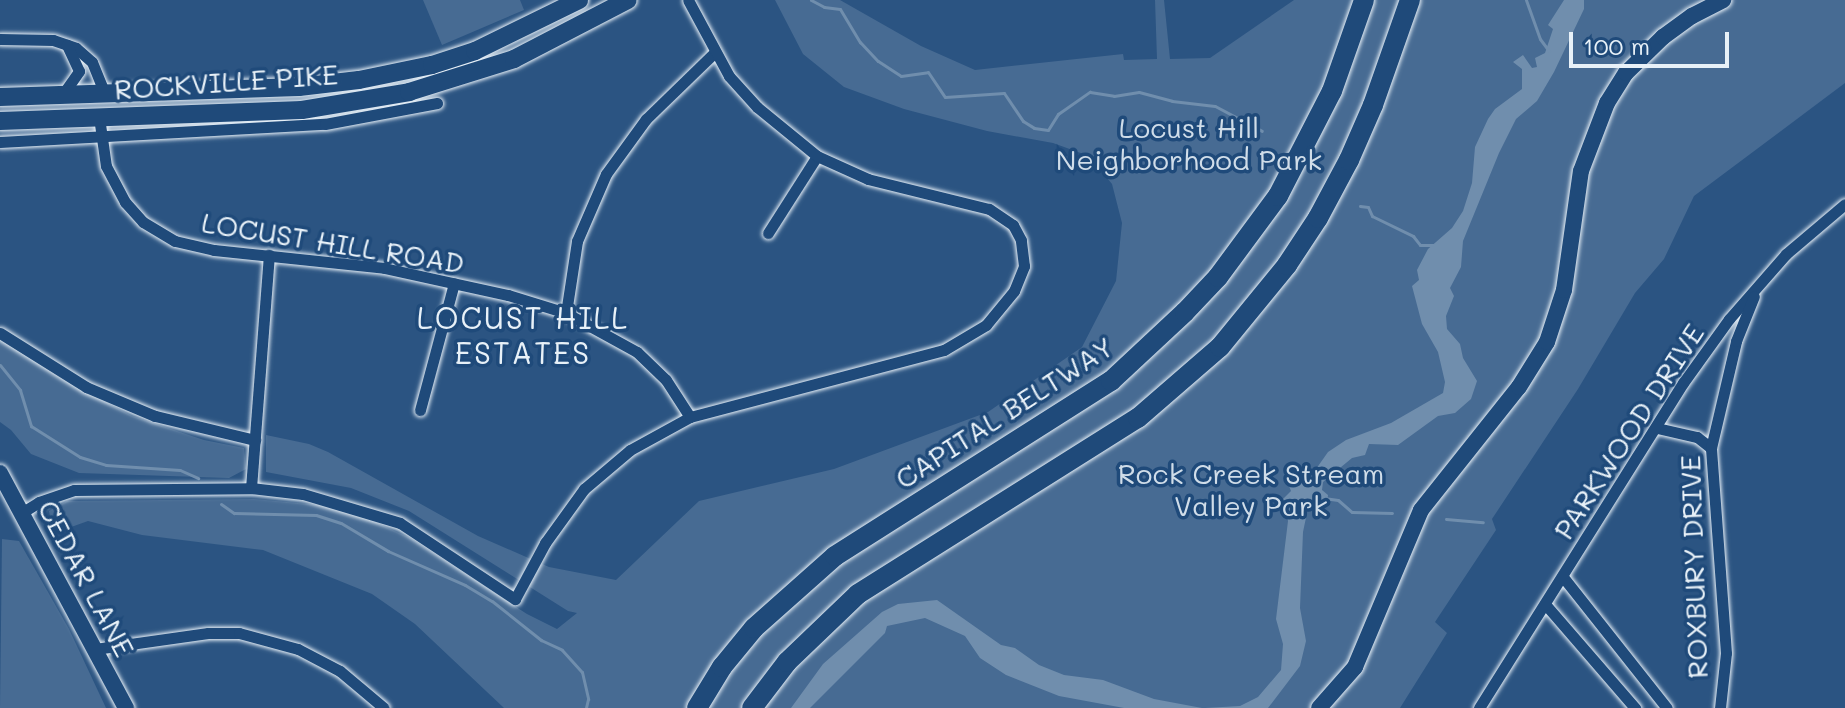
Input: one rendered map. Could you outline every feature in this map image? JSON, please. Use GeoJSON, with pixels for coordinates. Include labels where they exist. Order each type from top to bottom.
{"type":"FeatureCollection","features":[{"type":"Feature","properties":{"kind":"highway"},"geometry":{"type":"LineString","coordinates":[[1308,143],[1352,0]]}},
{"type":"Feature","properties":{"kind":"highway","name":"CAPITAL BELTWAY"},"geometry":{"type":"LineString","coordinates":[[697,708],[722,667],[754,628],[835,556],[1111,381],[1152,345],[1218,277],[1251,235],[1308,143],[1332,91],[1364,0]]}},
{"type":"Feature","properties":{"kind":"highway"},"geometry":{"type":"LineString","coordinates":[[752,708],[787,662],[858,594],[1138,418],[1220,347],[1287,265],[1324,206],[1373,105],[1410,1]]}},
{"type":"Feature","properties":{"kind":"main road","name":"ROCKVILLE PIKE"},"geometry":{"type":"LineString","coordinates":[[0,97],[299,87],[359,80],[432,65],[475,51],[579,0]]}},
{"type":"Feature","properties":{"kind":"main road","name":"ROCKVILLE PIKE"},"geometry":{"type":"LineString","coordinates":[[0,121],[302,110],[409,92],[514,59],[628,0]]}},
{"type":"Feature","properties":{"kind":"main road"},"geometry":{"type":"LineString","coordinates":[[63,94],[75,106],[99,117],[113,102],[155,99],[171,91]]}},
{"type":"Feature","properties":{"kind":"street"},"geometry":{"type":"LineString","coordinates":[[23,512],[39,502],[74,490],[251,488],[303,494],[400,523],[515,599],[545,543],[584,489],[630,450],[690,417],[944,350],[986,325],[1014,291],[1024,266],[1021,240],[1013,225],[989,209],[868,179],[817,156],[757,107],[714,53],[688,0]]}},
{"type":"Feature","properties":{"kind":"street"},"geometry":{"type":"LineString","coordinates":[[1319,708],[1355,667],[1421,510],[1519,387],[1547,342],[1564,290],[1581,171],[1607,103],[1626,73],[1663,37],[1692,16],[1723,0]]}},
{"type":"Feature","properties":{"kind":"street"},"geometry":{"type":"LineString","coordinates":[[0,39],[53,40],[67,44],[92,62],[104,92]]}},
{"type":"Feature","properties":{"kind":"street"},"geometry":{"type":"LineString","coordinates":[[63,94],[79,71],[67,44]]}},
{"type":"Feature","properties":{"kind":"street"},"geometry":{"type":"LineString","coordinates":[[566,313],[577,241],[606,174],[646,119],[714,53]]}},
{"type":"Feature","properties":{"kind":"street","name":"ROCKVILLE PIKE"},"geometry":{"type":"LineString","coordinates":[[0,142],[325,124],[437,103]]}},
{"type":"Feature","properties":{"kind":"street","name":"LOCUST HILL ROAD"},"geometry":{"type":"LineString","coordinates":[[99,117],[106,166],[125,202],[143,222],[175,241],[214,250],[384,268],[566,313],[637,352],[666,380],[690,417]]}},
{"type":"Feature","properties":{"kind":"street"},"geometry":{"type":"LineString","coordinates":[[768,233],[817,156]]}},
{"type":"Feature","properties":{"kind":"street","name":"PARKWOOD DRIVE"},"geometry":{"type":"LineString","coordinates":[[1479,708],[1683,383],[1729,319],[1786,254],[1845,204]]}},
{"type":"Feature","properties":{"kind":"street"},"geometry":{"type":"LineString","coordinates":[[251,488],[269,255]]}},
{"type":"Feature","properties":{"kind":"street"},"geometry":{"type":"LineString","coordinates":[[420,410],[454,283]]}},
{"type":"Feature","properties":{"kind":"street","name":"ROXBURY DRIVE"},"geometry":{"type":"LineString","coordinates":[[1720,708],[1726,653],[1711,448],[1736,341],[1757,288]]}},
{"type":"Feature","properties":{"kind":"street"},"geometry":{"type":"LineString","coordinates":[[0,333],[86,387],[155,416],[255,440]]}},
{"type":"Feature","properties":{"kind":"street"},"geometry":{"type":"LineString","coordinates":[[1657,428],[1697,437],[1711,448]]}},
{"type":"Feature","properties":{"kind":"street","name":"CEDAR LANE"},"geometry":{"type":"LineString","coordinates":[[0,473],[126,708]]}},
{"type":"Feature","properties":{"kind":"street"},"geometry":{"type":"LineString","coordinates":[[1563,577],[1667,708]]}},
{"type":"Feature","properties":{"kind":"street"},"geometry":{"type":"LineString","coordinates":[[1545,604],[1635,708]]}},
{"type":"Feature","properties":{"kind":"street"},"geometry":{"type":"LineString","coordinates":[[95,649],[208,633],[239,633],[298,649],[326,664],[384,708]]}},
{"type":"Feature","properties":{"kind":"green space"},"geometry":{"type":"Polygon","coordinates":[[[423,0],[520,0],[524,10],[442,45],[423,0]]]}},
{"type":"Feature","properties":{"kind":"green space","name":"Rock Creek Stream Valley Park"},"geometry":{"type":"Polygon","coordinates":[[[775,0],[840,0],[921,46],[975,70],[1123,54],[1124,60],[1157,59],[1155,0],[1164,0],[1170,59],[1210,58],[1294,0],[1845,0],[1845,83],[1694,196],[1664,259],[1635,293],[1578,389],[1492,519],[1496,530],[1435,622],[1447,633],[1400,708],[504,708],[415,624],[372,594],[263,550],[142,535],[88,521],[60,531],[56,525],[53,533],[49,511],[67,501],[254,499],[319,505],[366,518],[410,538],[527,614],[557,629],[577,613],[568,611],[409,511],[351,488],[266,472],[266,435],[309,444],[328,452],[478,536],[549,567],[616,580],[699,501],[834,469],[988,412],[1082,347],[1116,281],[1122,223],[1112,184],[1089,156],[1053,143],[987,131],[904,109],[844,87],[803,54],[775,0]]]}},
{"type":"Feature","properties":{"kind":"green space"},"geometry":{"type":"Polygon","coordinates":[[[0,339],[65,381],[132,416],[204,440],[244,448],[246,469],[229,478],[79,473],[31,454],[0,422],[0,339]]]}},
{"type":"Feature","properties":{"kind":"green space"},"geometry":{"type":"Polygon","coordinates":[[[2,539],[19,541],[69,629],[106,708],[0,708],[2,539]]]}},
{"type":"Feature","properties":{"kind":"shaded area"},"geometry":{"type":"Polygon","coordinates":[[[1564,0],[1584,0],[1584,9],[1537,101],[1516,119],[1499,153],[1463,241],[1461,267],[1450,288],[1454,296],[1446,316],[1447,329],[1460,344],[1463,358],[1477,381],[1471,399],[1455,413],[1438,416],[1398,445],[1369,444],[1365,455],[1352,458],[1323,482],[1322,490],[1328,495],[1327,503],[1308,508],[1303,532],[1300,608],[1306,641],[1300,666],[1268,708],[1205,708],[1240,706],[1258,697],[1281,670],[1283,644],[1276,619],[1288,521],[1283,499],[1291,491],[1289,486],[1295,481],[1309,479],[1328,452],[1346,440],[1391,423],[1443,393],[1445,382],[1438,352],[1422,324],[1412,286],[1419,280],[1417,270],[1428,249],[1452,228],[1463,211],[1472,183],[1475,147],[1488,119],[1495,109],[1522,89],[1522,69],[1513,62],[1523,55],[1532,68],[1537,67],[1535,58],[1545,53],[1553,29],[1548,25],[1564,0]]]}},
{"type":"Feature","properties":{"kind":"shaded area"},"geometry":{"type":"Polygon","coordinates":[[[937,600],[1001,645],[1015,648],[1039,665],[1064,675],[1103,680],[1154,699],[1202,708],[1124,708],[1059,696],[1006,675],[980,658],[965,636],[925,618],[887,626],[885,633],[810,708],[791,708],[823,664],[882,612],[898,604],[937,600]]]}},
{"type":"Feature","properties":{"kind":"waterway"},"geometry":{"type":"LineString","coordinates":[[811,0],[824,7],[840,9],[860,42],[878,61],[901,76],[928,72],[945,97],[1004,93],[1023,121],[1034,128],[1048,130],[1058,114],[1090,92],[1114,96],[1139,92],[1172,101],[1215,106],[1262,131]]}},
{"type":"Feature","properties":{"kind":"waterway"},"geometry":{"type":"LineString","coordinates":[[1526,0],[1540,39],[1549,51]]}},
{"type":"Feature","properties":{"kind":"waterway"},"geometry":{"type":"LineString","coordinates":[[1360,206],[1368,207],[1372,216],[1413,236],[1420,245],[1434,245]]}},
{"type":"Feature","properties":{"kind":"waterway"},"geometry":{"type":"LineString","coordinates":[[0,365],[20,390],[31,426],[80,457],[106,465],[180,470],[198,478]]}},
{"type":"Feature","properties":{"kind":"waterway"},"geometry":{"type":"LineString","coordinates":[[1324,498],[1338,500],[1352,512],[1392,513]]}},
{"type":"Feature","properties":{"kind":"waterway"},"geometry":{"type":"LineString","coordinates":[[221,504],[234,513],[316,515],[341,523],[388,551],[465,585],[492,601],[541,640],[562,650],[582,672],[588,699],[586,708]]}},
{"type":"Feature","properties":{"kind":"waterway"},"geometry":{"type":"LineString","coordinates":[[1446,519],[1483,522]]}},
{"type":"Feature","properties":{"kind":"district","name":"LOCUST HILL ESTATES"},"geometry":{"type":"Point","coordinates":[523,334]}},
{"type":"Feature","properties":{"kind":"park label","name":"Locust Hill Neighborhood Park"},"geometry":{"type":"Point","coordinates":[1189,143]}}]}
